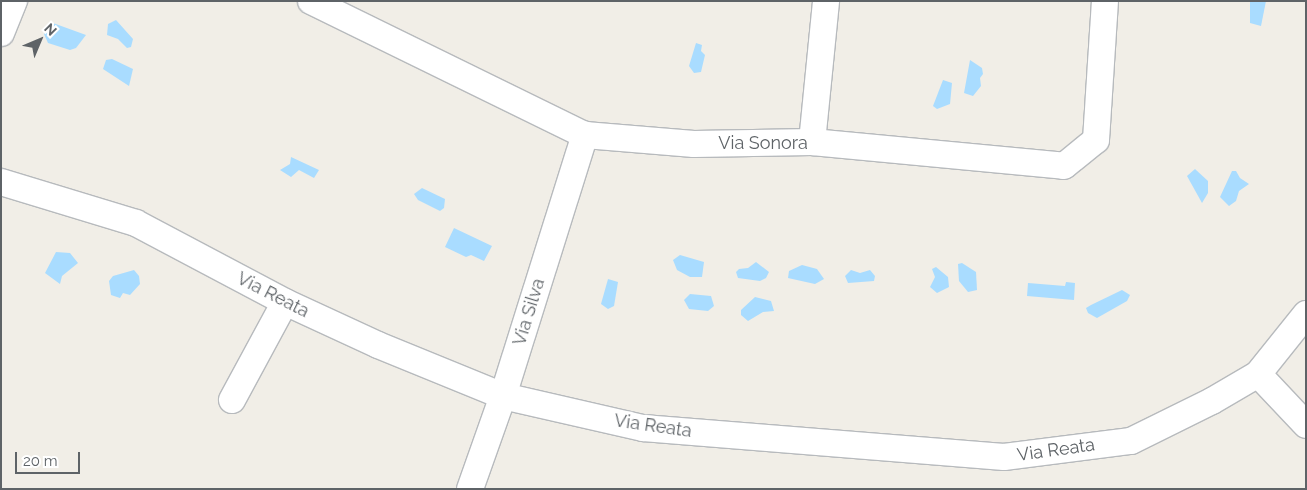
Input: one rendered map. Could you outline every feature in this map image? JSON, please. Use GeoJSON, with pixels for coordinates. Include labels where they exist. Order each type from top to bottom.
{"type":"FeatureCollection","features":[{"type":"Feature","properties":{"kind":"street"},"geometry":{"type":"LineString","coordinates":[[1,33],[14,1]]}},
{"type":"Feature","properties":{"kind":"street","name":"Via Sonora"},"geometry":{"type":"LineString","coordinates":[[311,1],[338,17],[585,135],[694,144],[812,142],[1064,166],[1096,140],[1105,1]]}},
{"type":"Feature","properties":{"kind":"street"},"geometry":{"type":"LineString","coordinates":[[812,142],[826,1]]}},
{"type":"Feature","properties":{"kind":"street","name":"Via Silva"},"geometry":{"type":"LineString","coordinates":[[470,489],[503,396],[585,135]]}},
{"type":"Feature","properties":{"kind":"street","name":"Via Reata"},"geometry":{"type":"LineString","coordinates":[[1,182],[136,223],[285,302],[378,345],[503,396],[643,428],[1004,457],[1131,441],[1212,402],[1258,374],[1306,314]]}},
{"type":"Feature","properties":{"kind":"street"},"geometry":{"type":"LineString","coordinates":[[232,400],[285,302]]}},
{"type":"Feature","properties":{"kind":"street"},"geometry":{"type":"LineString","coordinates":[[1258,374],[1306,425]]}},
{"type":"Feature","properties":{"kind":"water"},"geometry":{"type":"Polygon","coordinates":[[[1250,1],[1266,1],[1261,26],[1250,23],[1250,1]]]}},
{"type":"Feature","properties":{"kind":"water"},"geometry":{"type":"Polygon","coordinates":[[[116,20],[133,39],[131,47],[127,48],[118,39],[107,35],[108,24],[116,20]]]}},
{"type":"Feature","properties":{"kind":"water"},"geometry":{"type":"Polygon","coordinates":[[[49,23],[86,35],[76,48],[70,50],[48,43],[44,34],[49,23]]]}},
{"type":"Feature","properties":{"kind":"water"},"geometry":{"type":"Polygon","coordinates":[[[696,43],[702,45],[701,51],[705,55],[701,72],[694,73],[689,66],[696,43]]]}},
{"type":"Feature","properties":{"kind":"water"},"geometry":{"type":"Polygon","coordinates":[[[112,59],[133,69],[129,86],[103,69],[106,60],[112,59]]]}},
{"type":"Feature","properties":{"kind":"water"},"geometry":{"type":"Polygon","coordinates":[[[970,60],[982,68],[983,74],[980,78],[981,86],[973,96],[964,93],[970,60]]]}},
{"type":"Feature","properties":{"kind":"water"},"geometry":{"type":"Polygon","coordinates":[[[943,80],[952,83],[950,104],[937,109],[933,106],[943,80]]]}},
{"type":"Feature","properties":{"kind":"water"},"geometry":{"type":"Polygon","coordinates":[[[291,157],[319,170],[314,178],[299,170],[291,177],[280,170],[290,164],[291,157]]]}},
{"type":"Feature","properties":{"kind":"water"},"geometry":{"type":"Polygon","coordinates":[[[1195,169],[1208,181],[1208,193],[1202,203],[1187,176],[1195,169]]]}},
{"type":"Feature","properties":{"kind":"water"},"geometry":{"type":"Polygon","coordinates":[[[1232,171],[1236,171],[1240,178],[1249,184],[1239,191],[1236,201],[1229,206],[1220,197],[1232,171]]]}},
{"type":"Feature","properties":{"kind":"water"},"geometry":{"type":"Polygon","coordinates":[[[422,188],[445,199],[444,208],[440,211],[418,200],[414,194],[422,188]]]}},
{"type":"Feature","properties":{"kind":"water"},"geometry":{"type":"Polygon","coordinates":[[[454,228],[492,246],[484,261],[471,255],[466,257],[445,247],[454,228]]]}},
{"type":"Feature","properties":{"kind":"water"},"geometry":{"type":"Polygon","coordinates":[[[56,252],[70,253],[78,263],[62,276],[60,284],[45,273],[56,252]]]}},
{"type":"Feature","properties":{"kind":"water"},"geometry":{"type":"Polygon","coordinates":[[[680,255],[704,262],[702,277],[690,277],[677,270],[673,260],[680,255]]]}},
{"type":"Feature","properties":{"kind":"water"},"geometry":{"type":"Polygon","coordinates":[[[756,262],[769,272],[766,278],[760,281],[738,278],[736,272],[739,269],[748,268],[756,262]]]}},
{"type":"Feature","properties":{"kind":"water"},"geometry":{"type":"Polygon","coordinates":[[[962,263],[976,272],[977,290],[968,292],[959,281],[958,264],[962,263]]]}},
{"type":"Feature","properties":{"kind":"water"},"geometry":{"type":"Polygon","coordinates":[[[802,265],[817,269],[824,279],[815,284],[788,278],[789,271],[802,265]]]}},
{"type":"Feature","properties":{"kind":"water"},"geometry":{"type":"Polygon","coordinates":[[[936,267],[948,277],[949,287],[937,293],[930,287],[935,277],[932,269],[936,267]]]}},
{"type":"Feature","properties":{"kind":"water"},"geometry":{"type":"Polygon","coordinates":[[[134,270],[139,276],[140,284],[130,295],[123,293],[120,298],[111,295],[109,281],[113,276],[134,270]]]}},
{"type":"Feature","properties":{"kind":"water"},"geometry":{"type":"Polygon","coordinates":[[[851,270],[860,273],[870,270],[875,276],[874,281],[848,283],[845,276],[851,270]]]}},
{"type":"Feature","properties":{"kind":"water"},"geometry":{"type":"Polygon","coordinates":[[[608,279],[618,282],[614,306],[608,309],[601,304],[608,279]]]}},
{"type":"Feature","properties":{"kind":"water"},"geometry":{"type":"Polygon","coordinates":[[[1066,282],[1075,283],[1074,300],[1027,296],[1028,283],[1065,286],[1066,282]]]}},
{"type":"Feature","properties":{"kind":"water"},"geometry":{"type":"Polygon","coordinates":[[[1122,290],[1130,295],[1127,301],[1097,318],[1088,313],[1086,308],[1122,290]]]}},
{"type":"Feature","properties":{"kind":"water"},"geometry":{"type":"Polygon","coordinates":[[[690,294],[711,296],[714,306],[708,311],[689,309],[684,300],[690,294]]]}},
{"type":"Feature","properties":{"kind":"water"},"geometry":{"type":"Polygon","coordinates":[[[755,297],[771,301],[774,311],[763,312],[748,321],[741,315],[741,310],[755,297]]]}}]}
